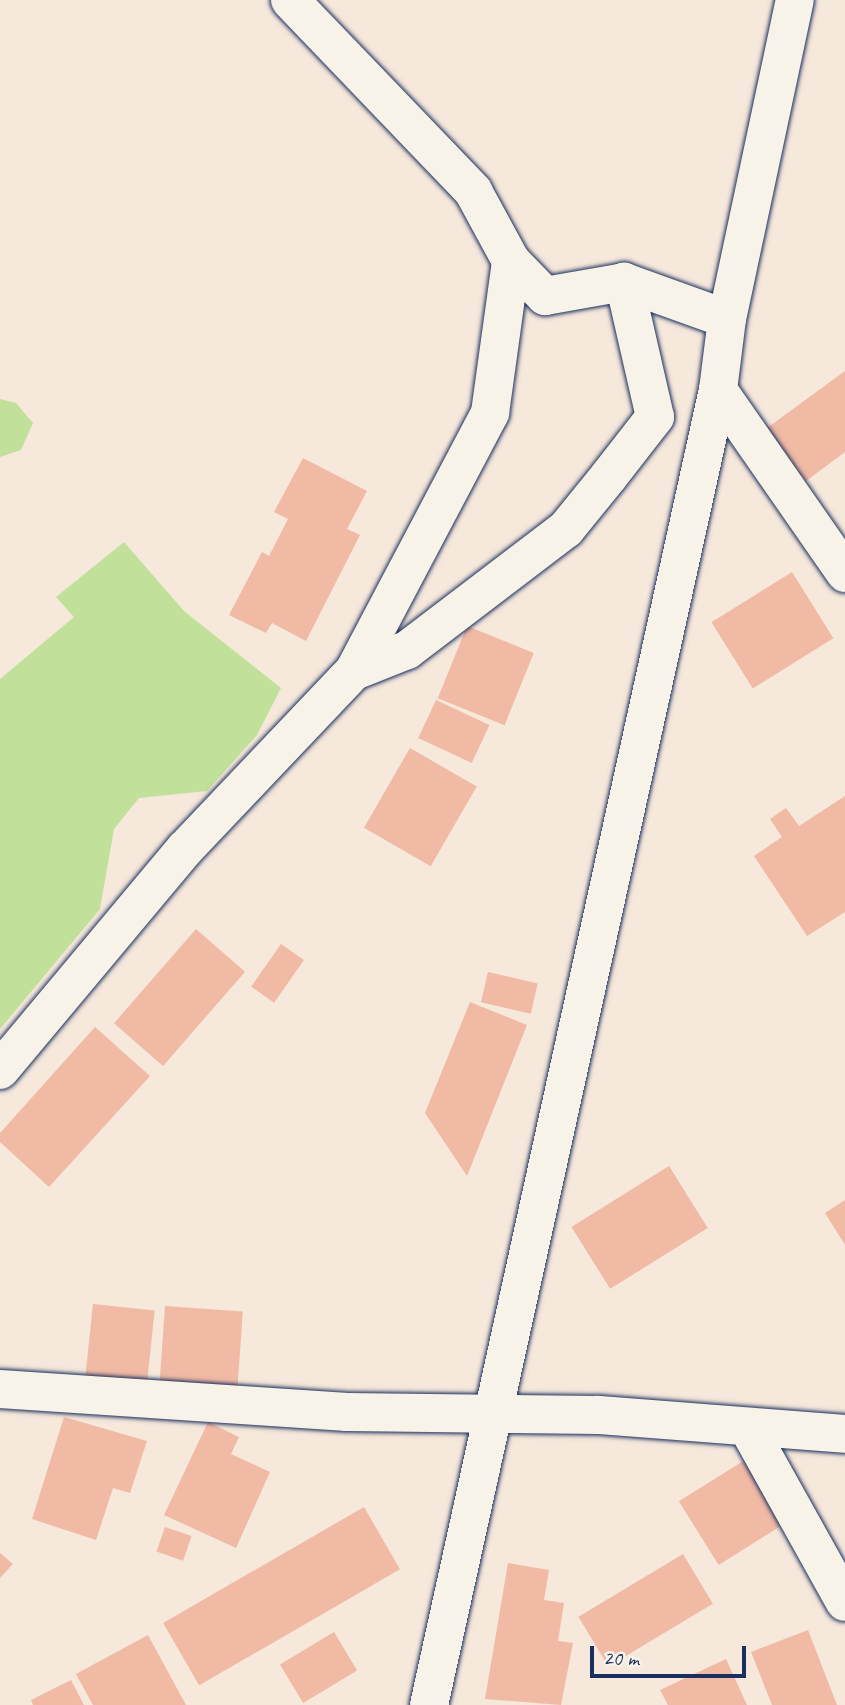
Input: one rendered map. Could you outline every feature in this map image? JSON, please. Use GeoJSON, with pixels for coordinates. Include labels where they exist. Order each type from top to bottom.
{"type":"FeatureCollection","features":[{"type":"Feature","properties":{"kind":"street"},"geometry":{"type":"LineString","coordinates":[[290,0],[473,191],[511,261],[545,296],[624,282],[727,319]]}},
{"type":"Feature","properties":{"kind":"street"},"geometry":{"type":"LineString","coordinates":[[429,1705],[718,390],[727,319],[795,0]]}},
{"type":"Feature","properties":{"kind":"street"},"geometry":{"type":"LineString","coordinates":[[0,1070],[184,849],[354,671],[490,413],[511,261]]}},
{"type":"Feature","properties":{"kind":"street"},"geometry":{"type":"LineString","coordinates":[[354,671],[407,650],[566,528],[655,417],[624,282]]}},
{"type":"Feature","properties":{"kind":"street"},"geometry":{"type":"LineString","coordinates":[[718,390],[845,573]]}},
{"type":"Feature","properties":{"kind":"street"},"geometry":{"type":"LineString","coordinates":[[0,1389],[347,1412],[492,1414],[845,1434]]}},
{"type":"Feature","properties":{"kind":"street"},"geometry":{"type":"LineString","coordinates":[[748,1428],[845,1602]]}},
{"type":"Feature","properties":{"kind":"green space"},"geometry":{"type":"Polygon","coordinates":[[[0,399],[16,403],[33,423],[21,450],[0,457],[0,399]]]}},
{"type":"Feature","properties":{"kind":"green space"},"geometry":{"type":"Polygon","coordinates":[[[124,542],[184,611],[281,688],[257,735],[207,791],[139,798],[114,829],[100,909],[0,1029],[0,679],[74,617],[56,597],[124,542]]]}},
{"type":"Feature","properties":{"kind":"building"},"geometry":{"type":"Polygon","coordinates":[[[845,371],[845,452],[806,481],[767,428],[845,371]]]}},
{"type":"Feature","properties":{"kind":"building"},"geometry":{"type":"Polygon","coordinates":[[[303,458],[367,491],[347,529],[360,535],[306,641],[272,623],[266,633],[229,615],[262,552],[269,556],[288,519],[274,512],[303,458]]]}},
{"type":"Feature","properties":{"kind":"building"},"geometry":{"type":"Polygon","coordinates":[[[792,572],[833,638],[753,688],[711,622],[792,572]]]}},
{"type":"Feature","properties":{"kind":"building"},"geometry":{"type":"Polygon","coordinates":[[[467,626],[534,653],[505,725],[438,698],[467,626]]]}},
{"type":"Feature","properties":{"kind":"building"},"geometry":{"type":"Polygon","coordinates":[[[436,700],[489,725],[472,763],[418,738],[436,700]]]}},
{"type":"Feature","properties":{"kind":"building"},"geometry":{"type":"Polygon","coordinates":[[[410,748],[477,786],[431,866],[364,828],[410,748]]]}},
{"type":"Feature","properties":{"kind":"building"},"geometry":{"type":"Polygon","coordinates":[[[845,796],[845,912],[807,936],[754,856],[782,837],[770,819],[786,808],[799,826],[845,796]]]}},
{"type":"Feature","properties":{"kind":"building"},"geometry":{"type":"Polygon","coordinates":[[[196,929],[245,972],[163,1066],[114,1023],[196,929]]]}},
{"type":"Feature","properties":{"kind":"building"},"geometry":{"type":"Polygon","coordinates":[[[281,944],[304,960],[274,1003],[251,987],[281,944]]]}},
{"type":"Feature","properties":{"kind":"building"},"geometry":{"type":"Polygon","coordinates":[[[488,972],[538,983],[531,1014],[481,1002],[488,972]]]}},
{"type":"Feature","properties":{"kind":"building"},"geometry":{"type":"Polygon","coordinates":[[[470,1002],[527,1025],[467,1176],[425,1113],[470,1002]]]}},
{"type":"Feature","properties":{"kind":"building"},"geometry":{"type":"Polygon","coordinates":[[[95,1027],[150,1076],[49,1187],[0,1142],[0,1133],[95,1027]]]}},
{"type":"Feature","properties":{"kind":"building"},"geometry":{"type":"Polygon","coordinates":[[[669,1166],[708,1228],[610,1289],[571,1227],[669,1166]]]}},
{"type":"Feature","properties":{"kind":"building"},"geometry":{"type":"Polygon","coordinates":[[[845,1200],[845,1245],[825,1213],[845,1200]]]}},
{"type":"Feature","properties":{"kind":"building"},"geometry":{"type":"Polygon","coordinates":[[[93,1304],[155,1310],[147,1388],[85,1382],[93,1304]]]}},
{"type":"Feature","properties":{"kind":"building"},"geometry":{"type":"Polygon","coordinates":[[[165,1306],[243,1311],[237,1388],[160,1383],[165,1306]]]}},
{"type":"Feature","properties":{"kind":"building"},"geometry":{"type":"Polygon","coordinates":[[[64,1417],[147,1441],[130,1493],[113,1488],[96,1540],[32,1519],[64,1417]]]}},
{"type":"Feature","properties":{"kind":"building"},"geometry":{"type":"Polygon","coordinates":[[[208,1422],[239,1437],[231,1454],[270,1472],[236,1548],[164,1515],[208,1422]]]}},
{"type":"Feature","properties":{"kind":"building"},"geometry":{"type":"Polygon","coordinates":[[[745,1460],[785,1524],[719,1565],[679,1501],[745,1460]]]}},
{"type":"Feature","properties":{"kind":"building"},"geometry":{"type":"Polygon","coordinates":[[[364,1507],[400,1569],[199,1685],[163,1623],[364,1507]]]}},
{"type":"Feature","properties":{"kind":"building"},"geometry":{"type":"Polygon","coordinates":[[[165,1527],[191,1536],[183,1561],[157,1552],[165,1527]]]}},
{"type":"Feature","properties":{"kind":"building"},"geometry":{"type":"Polygon","coordinates":[[[0,1553],[13,1564],[0,1578],[0,1553]]]}},
{"type":"Feature","properties":{"kind":"building"},"geometry":{"type":"Polygon","coordinates":[[[683,1554],[713,1604],[608,1667],[578,1617],[683,1554]]]}},
{"type":"Feature","properties":{"kind":"building"},"geometry":{"type":"Polygon","coordinates":[[[508,1563],[549,1570],[544,1600],[564,1603],[558,1641],[573,1643],[561,1705],[485,1699],[508,1563]]]}},
{"type":"Feature","properties":{"kind":"building"},"geometry":{"type":"Polygon","coordinates":[[[808,1630],[837,1705],[772,1705],[751,1652],[808,1630]]]}},
{"type":"Feature","properties":{"kind":"building"},"geometry":{"type":"Polygon","coordinates":[[[334,1632],[357,1671],[303,1703],[280,1664],[334,1632]]]}},
{"type":"Feature","properties":{"kind":"building"},"geometry":{"type":"Polygon","coordinates":[[[148,1635],[186,1705],[93,1705],[76,1674],[148,1635]]]}},
{"type":"Feature","properties":{"kind":"building"},"geometry":{"type":"Polygon","coordinates":[[[726,1659],[747,1705],[668,1705],[660,1690],[726,1659]]]}},
{"type":"Feature","properties":{"kind":"building"},"geometry":{"type":"Polygon","coordinates":[[[71,1680],[84,1705],[33,1705],[31,1700],[71,1680]]]}}]}
